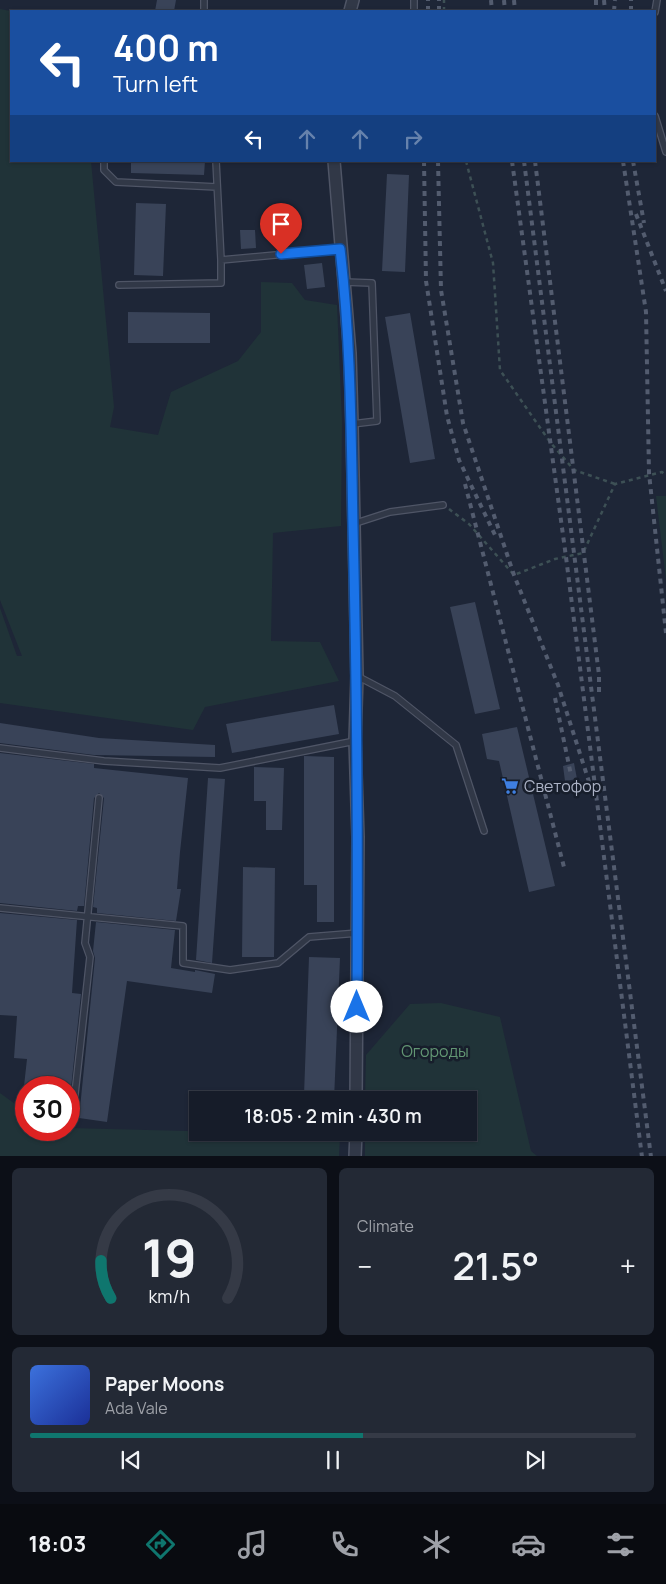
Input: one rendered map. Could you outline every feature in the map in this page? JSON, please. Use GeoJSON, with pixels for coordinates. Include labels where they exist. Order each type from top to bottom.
{"type":"FeatureCollection","features":[{"type":"Feature","properties":{"kind":"street"},"geometry":{"type":"LineString","coordinates":[[334,162],[344,282],[352,424],[357,676],[355,741],[358,933],[356,1091]]}},
{"type":"Feature","properties":{"kind":"street"},"geometry":{"type":"LineString","coordinates":[[355,1156],[356,1141]]}},
{"type":"Feature","properties":{"kind":"lane"},"geometry":{"type":"LineString","coordinates":[[656,119],[666,152]]}},
{"type":"Feature","properties":{"kind":"lane"},"geometry":{"type":"LineString","coordinates":[[104,162],[104,170],[116,182],[217,187]]}},
{"type":"Feature","properties":{"kind":"lane"},"geometry":{"type":"LineString","coordinates":[[119,285],[221,283],[216,162]]}},
{"type":"Feature","properties":{"kind":"lane"},"geometry":{"type":"LineString","coordinates":[[221,260],[340,249]]}},
{"type":"Feature","properties":{"kind":"lane"},"geometry":{"type":"LineString","coordinates":[[344,282],[372,283],[377,422],[352,424]]}},
{"type":"Feature","properties":{"kind":"lane"},"geometry":{"type":"LineString","coordinates":[[353,524],[390,512],[443,505]]}},
{"type":"Feature","properties":{"kind":"lane"},"geometry":{"type":"LineString","coordinates":[[357,676],[395,696],[456,745],[484,831]]}},
{"type":"Feature","properties":{"kind":"lane"},"geometry":{"type":"LineString","coordinates":[[0,748],[104,761],[220,768],[355,741]]}},
{"type":"Feature","properties":{"kind":"lane"},"geometry":{"type":"LineString","coordinates":[[77,1076],[90,957],[84,943],[99,798]]}},
{"type":"Feature","properties":{"kind":"lane"},"geometry":{"type":"LineString","coordinates":[[0,908],[183,926],[183,963],[230,970],[278,963],[309,937],[358,933]]}},
{"type":"Feature","properties":{"kind":"path"},"geometry":{"type":"LineString","coordinates":[[466,162],[493,263],[500,370],[550,442],[574,470],[615,484],[662,472],[666,476]]}},
{"type":"Feature","properties":{"kind":"path"},"geometry":{"type":"LineString","coordinates":[[443,505],[469,524],[514,575],[555,560],[583,553],[615,484]]}},
{"type":"Feature","properties":{"kind":"green space"},"geometry":{"type":"Polygon","coordinates":[[[0,9],[10,11],[10,162],[91,162],[114,407],[110,427],[158,435],[171,392],[238,361],[261,332],[261,282],[292,283],[305,300],[337,305],[342,421],[341,526],[273,533],[271,641],[320,642],[339,681],[205,707],[193,730],[0,703],[0,608],[17,656],[22,656],[0,600],[0,9]]]}},
{"type":"Feature","properties":{"kind":"green space"},"geometry":{"type":"Polygon","coordinates":[[[656,496],[666,496],[666,580],[656,496]]]}},
{"type":"Feature","properties":{"kind":"green space","name":"Огороды"},"geometry":{"type":"Polygon","coordinates":[[[441,1003],[500,1017],[531,1151],[537,1156],[365,1156],[365,1141],[477,1141],[477,1091],[365,1091],[366,1055],[410,1004],[441,1003]]]}},
{"type":"Feature","properties":{"kind":"green space"},"geometry":{"type":"Polygon","coordinates":[[[0,1093],[15,1104],[15,1141],[80,1141],[80,1128],[189,1131],[189,1141],[340,1141],[339,1156],[0,1156],[0,1093]]]}},
{"type":"Feature","properties":{"kind":"building"},"geometry":{"type":"Polygon","coordinates":[[[157,0],[176,0],[174,10],[155,10],[157,0]]]}},
{"type":"Feature","properties":{"kind":"building"},"geometry":{"type":"Polygon","coordinates":[[[131,162],[205,162],[204,175],[131,173],[131,162]]]}},
{"type":"Feature","properties":{"kind":"building"},"geometry":{"type":"Polygon","coordinates":[[[387,174],[409,175],[405,272],[382,271],[387,174]]]}},
{"type":"Feature","properties":{"kind":"building"},"geometry":{"type":"Polygon","coordinates":[[[136,203],[166,204],[163,276],[134,275],[136,203]]]}},
{"type":"Feature","properties":{"kind":"building"},"geometry":{"type":"Polygon","coordinates":[[[240,230],[255,230],[256,248],[241,249],[240,230]]]}},
{"type":"Feature","properties":{"kind":"building"},"geometry":{"type":"Polygon","coordinates":[[[322,263],[325,287],[307,289],[304,265],[322,263]]]}},
{"type":"Feature","properties":{"kind":"building"},"geometry":{"type":"Polygon","coordinates":[[[128,312],[210,313],[210,343],[128,343],[128,312]]]}},
{"type":"Feature","properties":{"kind":"building"},"geometry":{"type":"Polygon","coordinates":[[[410,313],[435,459],[410,463],[385,317],[410,313]]]}},
{"type":"Feature","properties":{"kind":"building"},"geometry":{"type":"Polygon","coordinates":[[[475,602],[500,709],[475,714],[450,607],[475,602]]]}},
{"type":"Feature","properties":{"kind":"building"},"geometry":{"type":"Polygon","coordinates":[[[334,705],[339,734],[232,753],[226,724],[334,705]]]}},
{"type":"Feature","properties":{"kind":"building"},"geometry":{"type":"Polygon","coordinates":[[[0,723],[99,738],[215,745],[215,757],[94,755],[0,743],[0,723]]]}},
{"type":"Feature","properties":{"kind":"building"},"geometry":{"type":"Polygon","coordinates":[[[517,727],[555,886],[529,892],[499,761],[487,759],[482,734],[517,727]]]}},
{"type":"Feature","properties":{"kind":"building"},"geometry":{"type":"Polygon","coordinates":[[[0,753],[94,764],[94,768],[188,778],[177,889],[181,889],[176,921],[97,913],[97,908],[93,907],[104,798],[99,793],[94,798],[84,906],[78,906],[77,911],[0,903],[0,753]]]}},
{"type":"Feature","properties":{"kind":"building"},"geometry":{"type":"Polygon","coordinates":[[[304,756],[334,757],[334,922],[317,922],[317,885],[304,885],[304,756]]]}},
{"type":"Feature","properties":{"kind":"building"},"geometry":{"type":"Polygon","coordinates":[[[574,763],[577,779],[565,781],[563,766],[574,763]]]}},
{"type":"Feature","properties":{"kind":"building"},"geometry":{"type":"Polygon","coordinates":[[[254,767],[284,768],[282,830],[266,830],[266,801],[254,801],[254,767]]]}},
{"type":"Feature","properties":{"kind":"building"},"geometry":{"type":"Polygon","coordinates":[[[208,778],[225,779],[212,963],[196,960],[208,778]]]}},
{"type":"Feature","properties":{"kind":"building"},"geometry":{"type":"Polygon","coordinates":[[[243,867],[275,868],[274,957],[242,957],[243,867]]]}},
{"type":"Feature","properties":{"kind":"building"},"geometry":{"type":"Polygon","coordinates":[[[0,913],[77,920],[72,993],[81,994],[72,1076],[25,1076],[27,1059],[14,1058],[17,1016],[0,1015],[0,913]]]}},
{"type":"Feature","properties":{"kind":"building"},"geometry":{"type":"Polygon","coordinates":[[[96,922],[175,930],[171,968],[215,974],[212,993],[127,981],[107,1122],[80,1118],[95,958],[93,951],[96,922]]]}},
{"type":"Feature","properties":{"kind":"building"},"geometry":{"type":"Polygon","coordinates":[[[309,957],[340,958],[334,1091],[304,1091],[309,957]]]}},
{"type":"Feature","properties":{"kind":"railway"},"geometry":{"type":"LineString","coordinates":[[428,0],[428,10]]}},
{"type":"Feature","properties":{"kind":"railway"},"geometry":{"type":"LineString","coordinates":[[439,0],[439,10]]}},
{"type":"Feature","properties":{"kind":"railway"},"geometry":{"type":"LineString","coordinates":[[491,0],[492,10]]}},
{"type":"Feature","properties":{"kind":"railway"},"geometry":{"type":"LineString","coordinates":[[504,0],[505,10]]}},
{"type":"Feature","properties":{"kind":"railway"},"geometry":{"type":"LineString","coordinates":[[514,0],[515,10]]}},
{"type":"Feature","properties":{"kind":"railway"},"geometry":{"type":"LineString","coordinates":[[596,0],[596,10]]}},
{"type":"Feature","properties":{"kind":"railway"},"geometry":{"type":"LineString","coordinates":[[604,0],[605,10]]}},
{"type":"Feature","properties":{"kind":"railway"},"geometry":{"type":"LineString","coordinates":[[614,10],[615,0]]}},
{"type":"Feature","properties":{"kind":"railway"},"geometry":{"type":"LineString","coordinates":[[631,0],[631,10]]}},
{"type":"Feature","properties":{"kind":"railway"},"geometry":{"type":"LineString","coordinates":[[424,162],[426,281],[447,416],[459,460],[495,535]]}},
{"type":"Feature","properties":{"kind":"railway"},"geometry":{"type":"LineString","coordinates":[[438,162],[441,290],[463,423],[514,575],[558,685],[590,785]]}},
{"type":"Feature","properties":{"kind":"railway"},"geometry":{"type":"LineString","coordinates":[[512,162],[566,557],[642,1156]]}},
{"type":"Feature","properties":{"kind":"railway"},"geometry":{"type":"LineString","coordinates":[[524,162],[651,1156]]}},
{"type":"Feature","properties":{"kind":"railway"},"geometry":{"type":"LineString","coordinates":[[535,162],[599,675],[599,692]]}},
{"type":"Feature","properties":{"kind":"railway"},"geometry":{"type":"LineString","coordinates":[[623,162],[646,312],[649,473],[666,633]]}},
{"type":"Feature","properties":{"kind":"railway"},"geometry":{"type":"LineString","coordinates":[[633,162],[644,223]]}},
{"type":"Feature","properties":{"kind":"railway"},"geometry":{"type":"LineString","coordinates":[[636,214],[666,291]]}},
{"type":"Feature","properties":{"kind":"railway"},"geometry":{"type":"LineString","coordinates":[[465,484],[565,871]]}},
{"type":"Feature","properties":{"kind":"railway"},"geometry":{"type":"LineString","coordinates":[[555,698],[571,775]]}},
{"type":"Feature","properties":{"kind":"place","name":"Светофор"},"geometry":{"type":"Point","coordinates":[510,786]}},
{"type":"Feature","properties":{"kind":"route"},"geometry":{"type":"LineString","coordinates":[[281,254],[340,249],[344,282],[350,353],[357,676],[355,741],[358,837],[357,1007]]}}]}
